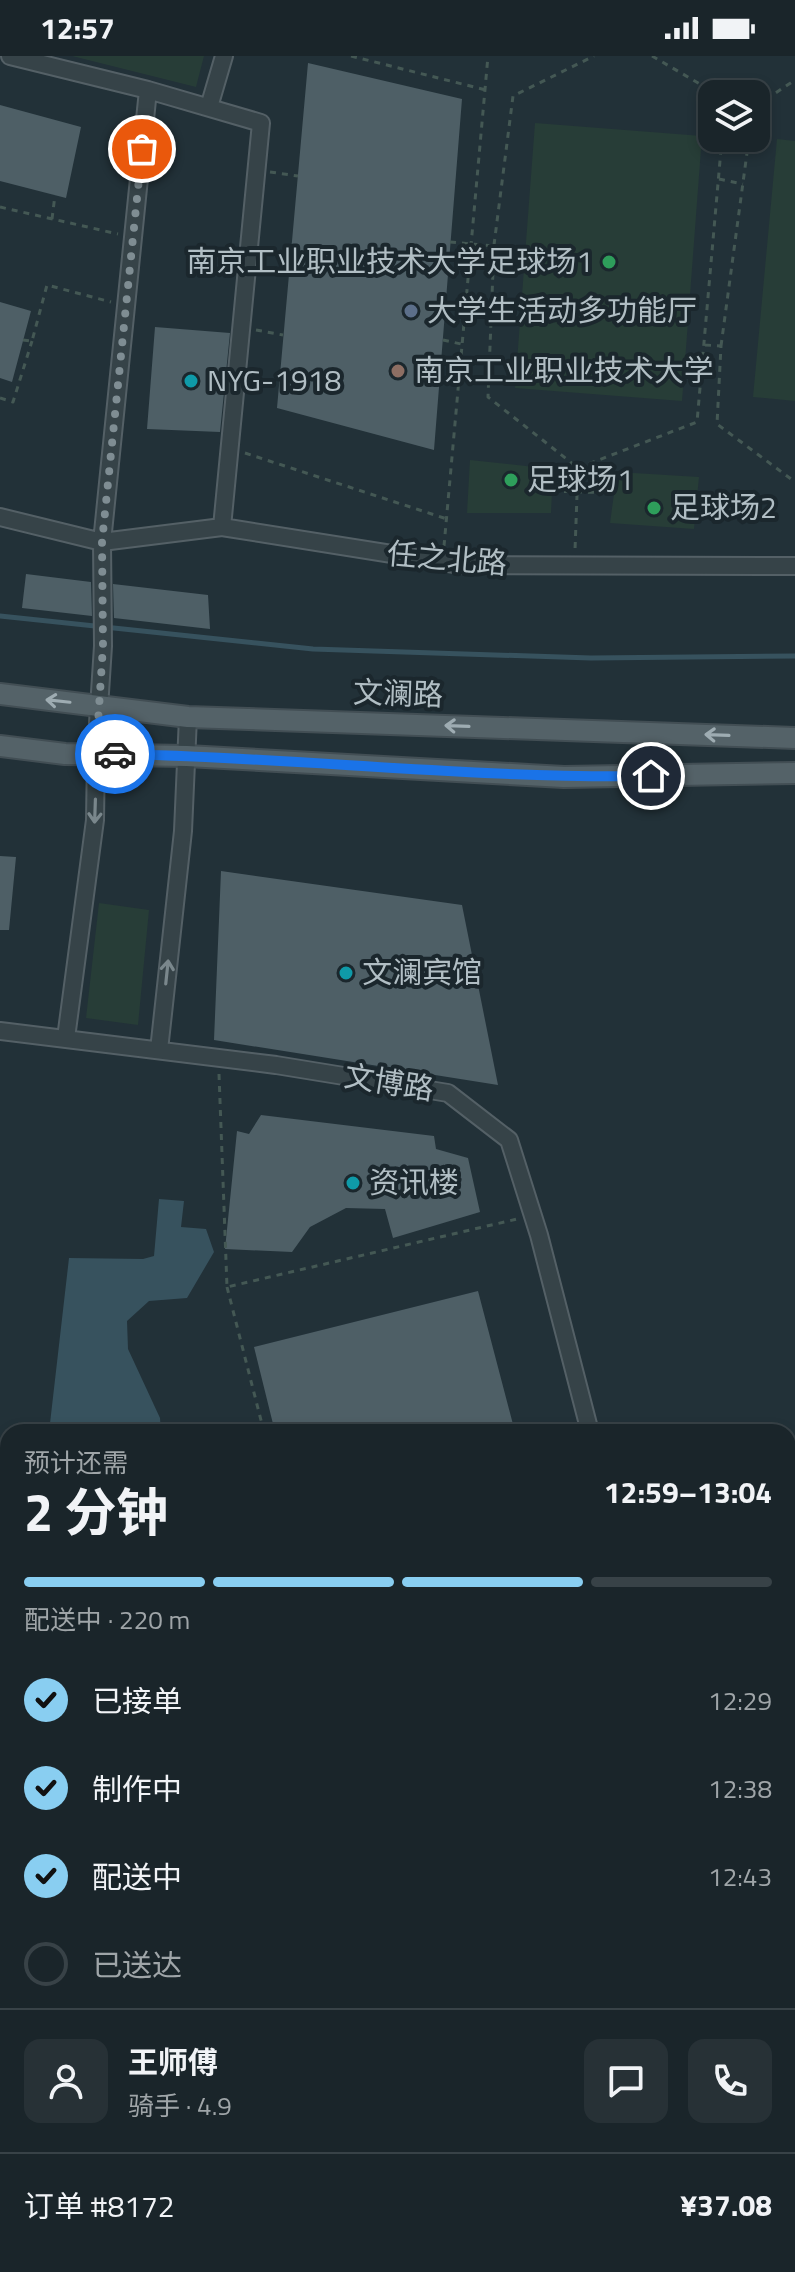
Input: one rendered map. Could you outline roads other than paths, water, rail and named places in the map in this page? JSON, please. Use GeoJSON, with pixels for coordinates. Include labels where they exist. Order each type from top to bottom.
{"type":"FeatureCollection","features":[{"type":"Feature","properties":{"kind":"main road","name":"文澜路"},"geometry":{"type":"LineString","coordinates":[[0,694],[188,717],[795,738]]}},
{"type":"Feature","properties":{"kind":"main road"},"geometry":{"type":"LineString","coordinates":[[0,746],[65,754],[187,756],[564,777],[795,773]]}},
{"type":"Feature","properties":{"kind":"street"},"geometry":{"type":"LineString","coordinates":[[10,56],[148,90],[261,123],[222,527]]}},
{"type":"Feature","properties":{"kind":"street"},"geometry":{"type":"LineString","coordinates":[[209,107],[224,56]]}},
{"type":"Feature","properties":{"kind":"street"},"geometry":{"type":"LineString","coordinates":[[66,1038],[95,820],[103,646],[102,542],[148,90]]}},
{"type":"Feature","properties":{"kind":"street"},"geometry":{"type":"LineString","coordinates":[[0,517],[102,542]]}},
{"type":"Feature","properties":{"kind":"street","name":"任之北路"},"geometry":{"type":"LineString","coordinates":[[102,542],[222,527],[442,563],[795,566]]}},
{"type":"Feature","properties":{"kind":"street"},"geometry":{"type":"LineString","coordinates":[[159,1050],[183,831],[188,717]]}},
{"type":"Feature","properties":{"kind":"street","name":"文博路"},"geometry":{"type":"LineString","coordinates":[[0,1031],[219,1058],[448,1093],[509,1140],[588,1424]]}},
{"type":"Feature","properties":{"kind":"water"},"geometry":{"type":"Polygon","coordinates":[[[159,1199],[184,1201],[181,1227],[206,1229],[214,1252],[187,1298],[149,1301],[127,1321],[128,1349],[160,1424],[50,1424],[69,1258],[143,1259],[154,1256],[159,1199]]]}},
{"type":"Feature","properties":{"kind":"waterway"},"geometry":{"type":"LineString","coordinates":[[0,616],[313,649],[591,658],[795,656]]}},
{"type":"Feature","properties":{"kind":"place","name":"南京工业职业技术大学足球场1"},"geometry":{"type":"Point","coordinates":[609,262]}},
{"type":"Feature","properties":{"kind":"place","name":"大学生活动多功能厅"},"geometry":{"type":"Point","coordinates":[411,311]}},
{"type":"Feature","properties":{"kind":"place","name":"南京工业职业技术大学"},"geometry":{"type":"Point","coordinates":[398,371]}},
{"type":"Feature","properties":{"kind":"place","name":"NYG-1918"},"geometry":{"type":"Point","coordinates":[191,381]}},
{"type":"Feature","properties":{"kind":"place","name":"足球场1"},"geometry":{"type":"Point","coordinates":[511,480]}},
{"type":"Feature","properties":{"kind":"place","name":"足球场2"},"geometry":{"type":"Point","coordinates":[654,508]}},
{"type":"Feature","properties":{"kind":"place","name":"文澜宾馆"},"geometry":{"type":"Point","coordinates":[346,973]}},
{"type":"Feature","properties":{"kind":"place","name":"资讯楼"},"geometry":{"type":"Point","coordinates":[353,1183]}}]}
